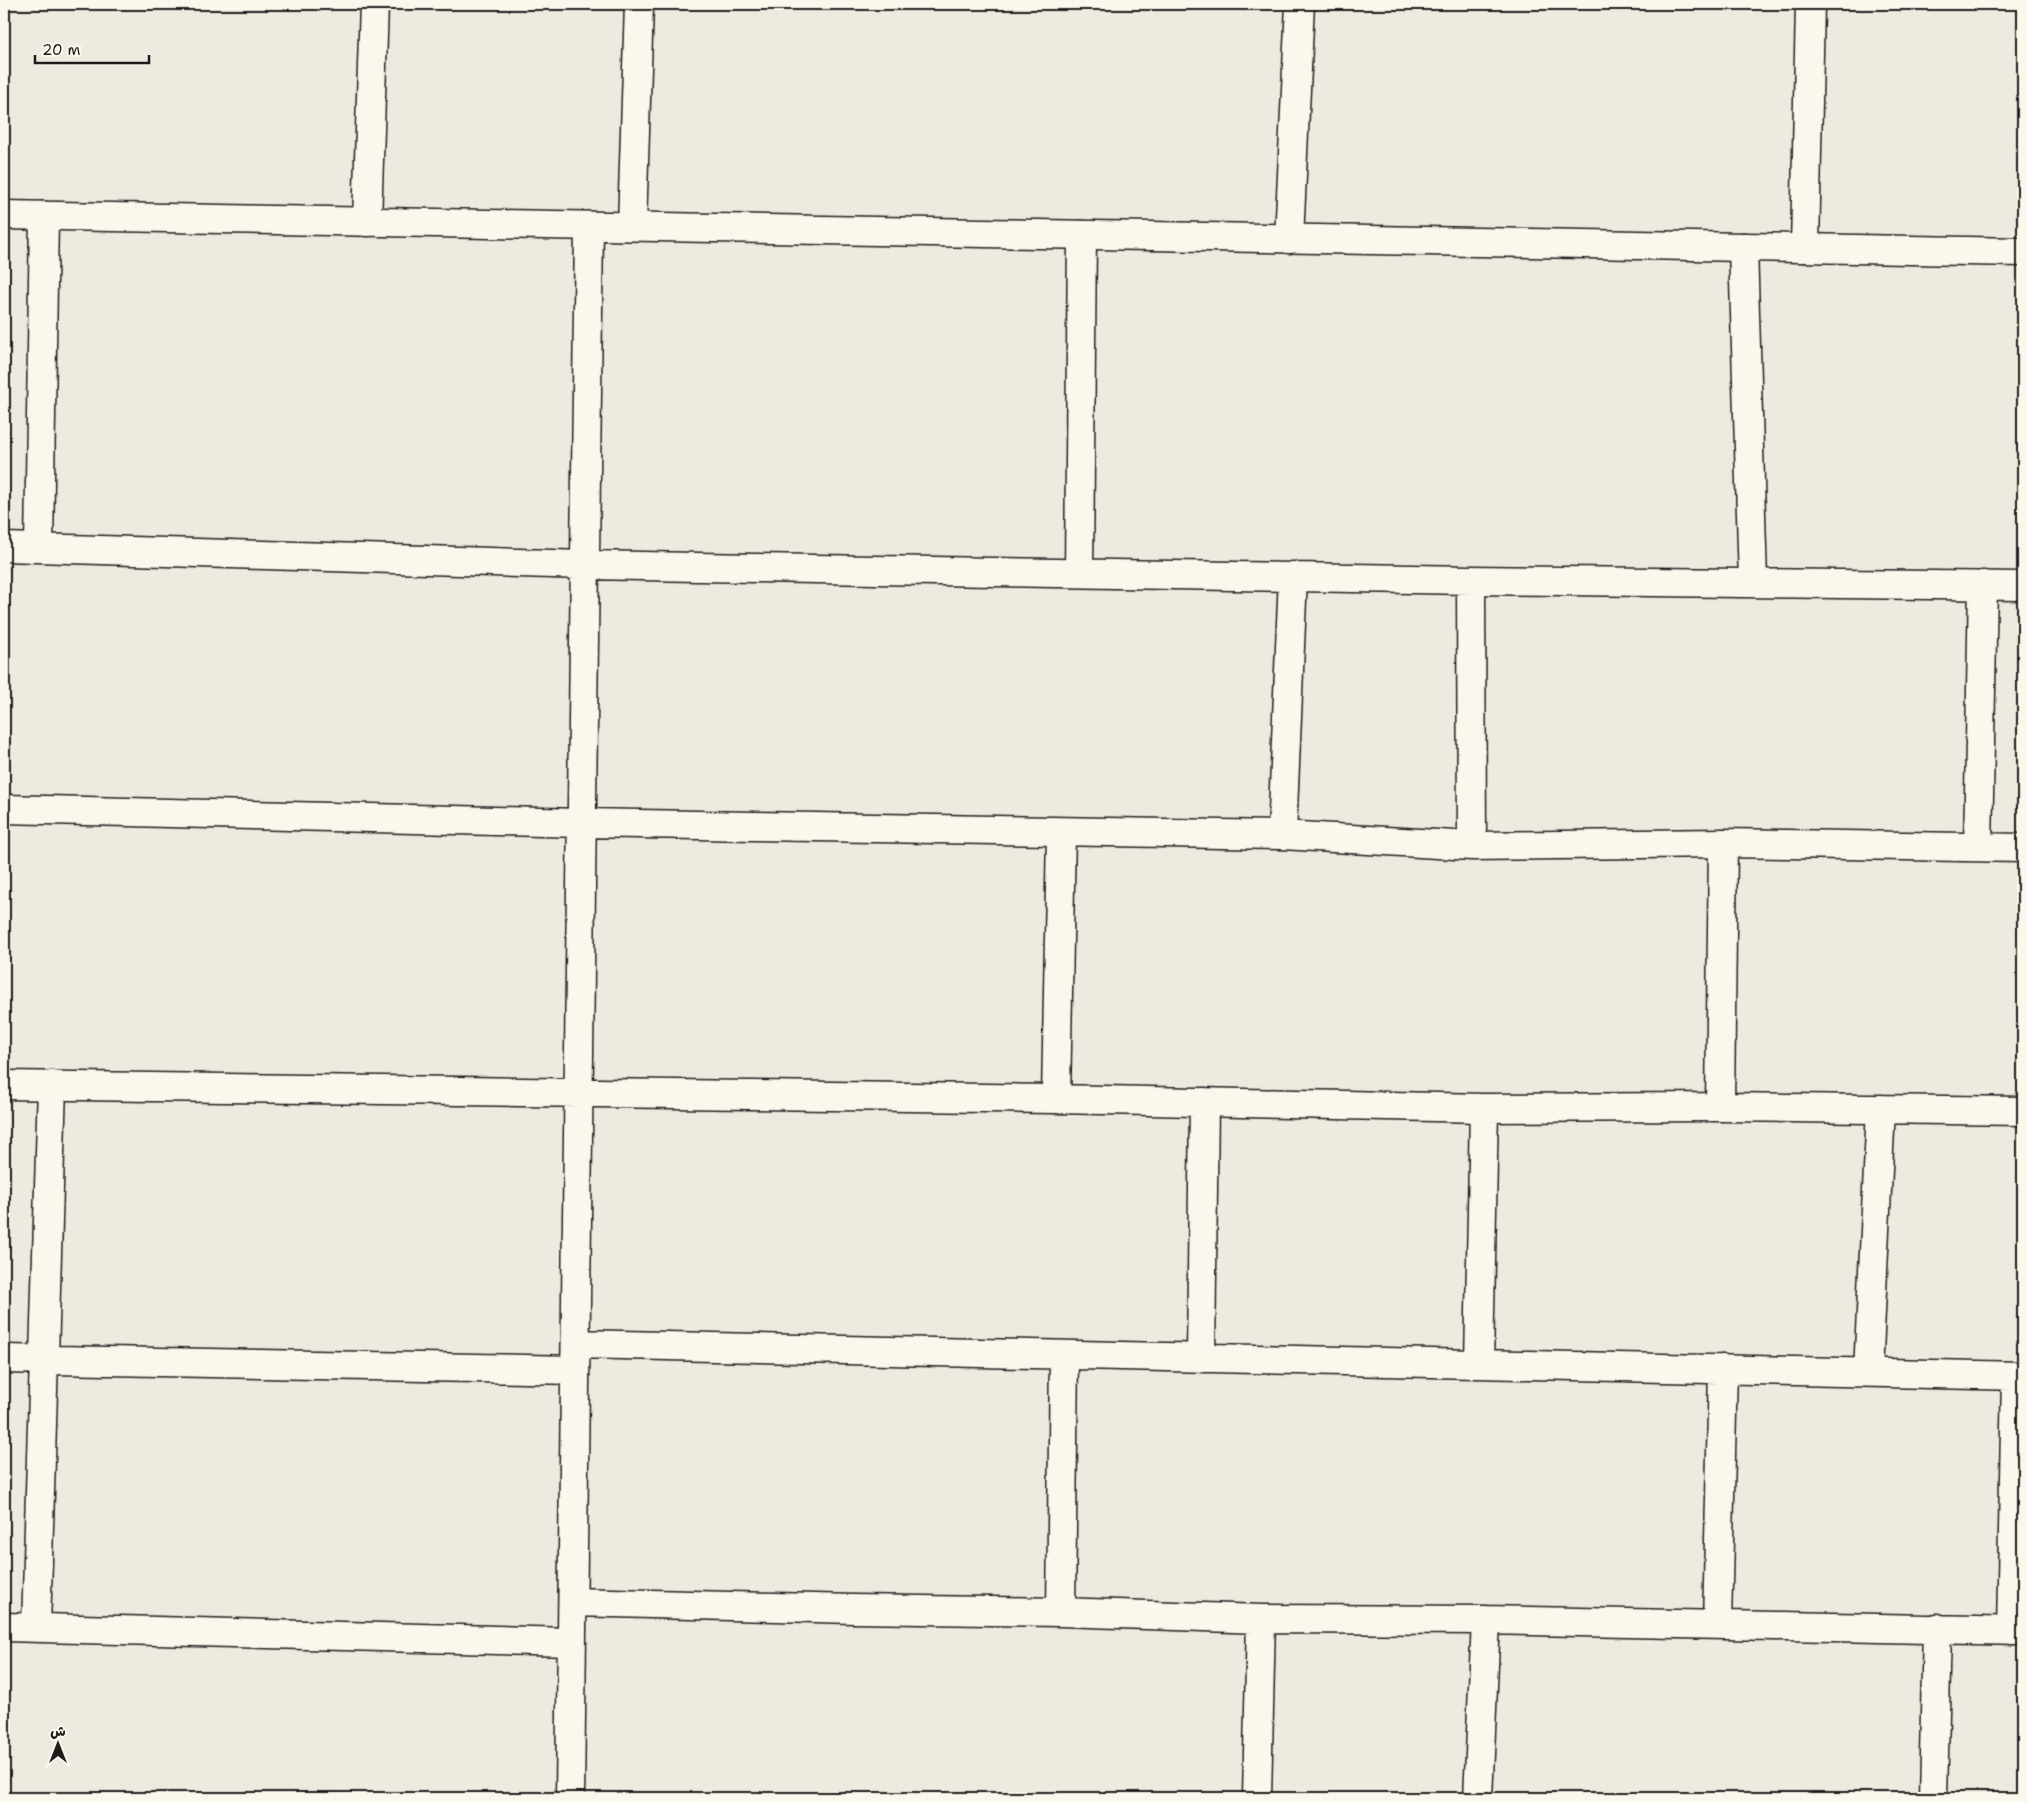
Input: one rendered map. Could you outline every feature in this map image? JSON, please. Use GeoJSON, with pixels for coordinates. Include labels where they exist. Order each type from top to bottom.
{"type":"FeatureCollection","features":[{"type":"Feature","properties":{"kind":"street"},"geometry":{"type":"LineString","coordinates":[[366,222],[374,4]]}},
{"type":"Feature","properties":{"kind":"street"},"geometry":{"type":"LineString","coordinates":[[632,226],[639,4]]}},
{"type":"Feature","properties":{"kind":"street"},"geometry":{"type":"LineString","coordinates":[[1289,239],[1300,4]]}},
{"type":"Feature","properties":{"kind":"street"},"geometry":{"type":"LineString","coordinates":[[1805,248],[1810,4]]}},
{"type":"Feature","properties":{"kind":"street"},"geometry":{"type":"LineString","coordinates":[[4,215],[2023,252]]}},
{"type":"Feature","properties":{"kind":"street"},"geometry":{"type":"LineString","coordinates":[[39,548],[44,216]]}},
{"type":"Feature","properties":{"kind":"street"},"geometry":{"type":"LineString","coordinates":[[570,1798],[589,226]]}},
{"type":"Feature","properties":{"kind":"street"},"geometry":{"type":"LineString","coordinates":[[1079,573],[1082,235]]}},
{"type":"Feature","properties":{"kind":"street"},"geometry":{"type":"LineString","coordinates":[[1743,247],[1753,582]]}},
{"type":"Feature","properties":{"kind":"street"},"geometry":{"type":"LineString","coordinates":[[4,547],[585,565],[1471,580],[2023,586]]}},
{"type":"Feature","properties":{"kind":"street"},"geometry":{"type":"LineString","coordinates":[[1282,835],[1293,576]]}},
{"type":"Feature","properties":{"kind":"street"},"geometry":{"type":"LineString","coordinates":[[1471,580],[1472,846]]}},
{"type":"Feature","properties":{"kind":"street"},"geometry":{"type":"LineString","coordinates":[[1978,847],[1983,585]]}},
{"type":"Feature","properties":{"kind":"street"},"geometry":{"type":"LineString","coordinates":[[4,809],[582,824],[1282,835],[1472,846],[1723,843],[2023,848]]}},
{"type":"Feature","properties":{"kind":"street"},"geometry":{"type":"LineString","coordinates":[[1056,1099],[1061,832]]}},
{"type":"Feature","properties":{"kind":"street"},"geometry":{"type":"LineString","coordinates":[[1720,1107],[1723,843]]}},
{"type":"Feature","properties":{"kind":"street"},"geometry":{"type":"LineString","coordinates":[[4,1085],[1056,1099],[1484,1108],[1720,1107],[2023,1111]]}},
{"type":"Feature","properties":{"kind":"street"},"geometry":{"type":"LineString","coordinates":[[36,1628],[52,1085]]}},
{"type":"Feature","properties":{"kind":"street"},"geometry":{"type":"LineString","coordinates":[[1201,1358],[1204,1102]]}},
{"type":"Feature","properties":{"kind":"street"},"geometry":{"type":"LineString","coordinates":[[1480,1364],[1484,1108]]}},
{"type":"Feature","properties":{"kind":"street"},"geometry":{"type":"LineString","coordinates":[[1868,1372],[1881,1109]]}},
{"type":"Feature","properties":{"kind":"street"},"geometry":{"type":"LineString","coordinates":[[4,1359],[1064,1355],[2020,1376],[2017,1631],[1486,1620],[1261,1619],[1061,1612],[573,1602]]}},
{"type":"Feature","properties":{"kind":"street"},"geometry":{"type":"LineString","coordinates":[[1061,1612],[1064,1355]]}},
{"type":"Feature","properties":{"kind":"street"},"geometry":{"type":"LineString","coordinates":[[1718,1625],[1723,1369]]}},
{"type":"Feature","properties":{"kind":"street"},"geometry":{"type":"LineString","coordinates":[[1257,1798],[1261,1619]]}},
{"type":"Feature","properties":{"kind":"street"},"geometry":{"type":"LineString","coordinates":[[1478,1798],[1486,1620]]}},
{"type":"Feature","properties":{"kind":"street"},"geometry":{"type":"LineString","coordinates":[[4,1627],[572,1642]]}},
{"type":"Feature","properties":{"kind":"street"},"geometry":{"type":"LineString","coordinates":[[1933,1798],[1937,1628]]}}]}
